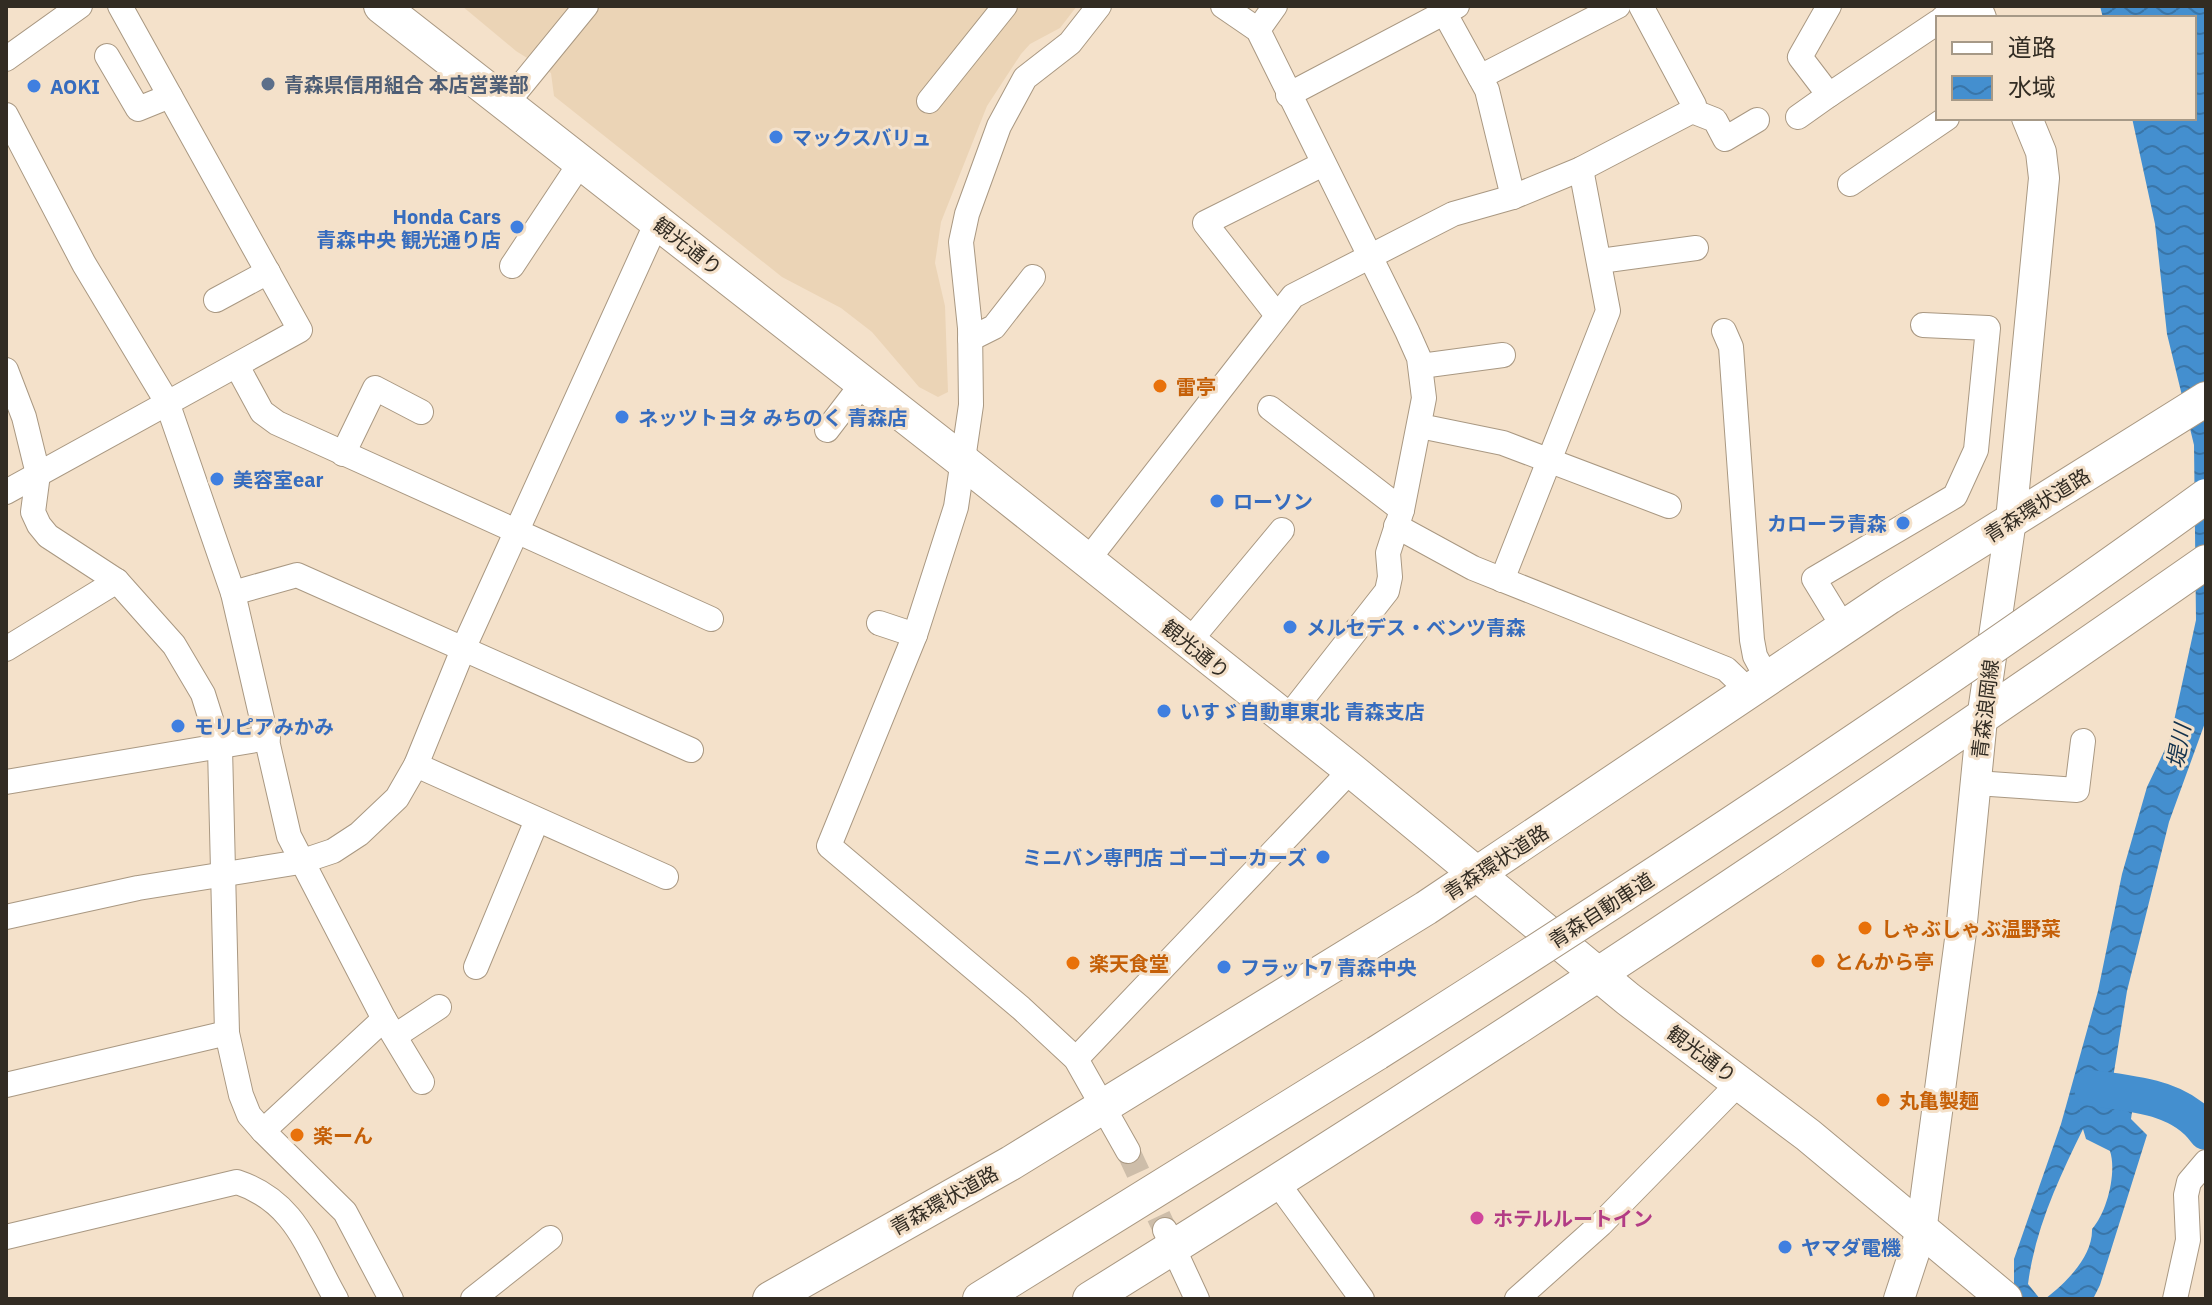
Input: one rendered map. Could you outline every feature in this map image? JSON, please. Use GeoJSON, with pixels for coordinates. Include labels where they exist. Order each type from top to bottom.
{"type":"FeatureCollection","features":[{"type":"Feature","properties":{"kind":"highway","name":"観光通り"},"geometry":{"type":"LineString","coordinates":[[381,6],[1351,770],[1596,973],[1808,1135],[1992,1290]]}},
{"type":"Feature","properties":{"kind":"highway","name":"青森環状道路"},"geometry":{"type":"LineString","coordinates":[[770,1299],[1103,1106],[1476,876],[1844,628],[2206,399]]}},
{"type":"Feature","properties":{"kind":"highway","name":"青森自動車道"},"geometry":{"type":"LineString","coordinates":[[980,1299],[1377,1053],[1693,850],[2046,612],[2206,496]]}},
{"type":"Feature","properties":{"kind":"highway"},"geometry":{"type":"LineString","coordinates":[[1090,1299],[1170,1239],[1276,1181],[1982,719],[2206,562]]}},
{"type":"Feature","properties":{"kind":"main road","name":"青森浪岡線"},"geometry":{"type":"LineString","coordinates":[[1899,1299],[1921,1232],[1961,932],[1982,719],[2011,520],[2044,178],[2041,152],[2028,120]]}},
{"type":"Feature","properties":{"kind":"street"},"geometry":{"type":"LineString","coordinates":[[6,59],[80,6]]}},
{"type":"Feature","properties":{"kind":"street"},"geometry":{"type":"LineString","coordinates":[[6,492],[300,330],[120,6]]}},
{"type":"Feature","properties":{"kind":"street"},"geometry":{"type":"LineString","coordinates":[[506,104],[586,6]]}},
{"type":"Feature","properties":{"kind":"street"},"geometry":{"type":"LineString","coordinates":[[929,101],[1005,6]]}},
{"type":"Feature","properties":{"kind":"street"},"geometry":{"type":"LineString","coordinates":[[1099,6],[1070,43],[1025,78],[999,126],[967,214],[961,242],[970,339],[971,405],[965,463],[956,507],[915,635],[829,846],[982,974],[1076,1059],[1128,1151]]}},
{"type":"Feature","properties":{"kind":"street"},"geometry":{"type":"LineString","coordinates":[[1223,6],[1258,30],[1421,366],[1424,398],[1399,518],[1388,553],[1390,577],[1387,591],[1285,721]]}},
{"type":"Feature","properties":{"kind":"street"},"geometry":{"type":"LineString","coordinates":[[1258,30],[1275,6]]}},
{"type":"Feature","properties":{"kind":"street"},"geometry":{"type":"LineString","coordinates":[[1480,77],[1618,6]]}},
{"type":"Feature","properties":{"kind":"street"},"geometry":{"type":"LineString","coordinates":[[1087,561],[1293,296],[1453,214],[1513,197],[1581,169],[1692,111],[1694,105],[1641,6]]}},
{"type":"Feature","properties":{"kind":"street"},"geometry":{"type":"LineString","coordinates":[[1829,6],[1800,57],[1829,95]]}},
{"type":"Feature","properties":{"kind":"street"},"geometry":{"type":"LineString","coordinates":[[1288,95],[1450,9],[1491,103],[1513,197]]}},
{"type":"Feature","properties":{"kind":"street"},"geometry":{"type":"LineString","coordinates":[[1798,117],[1936,23]]}},
{"type":"Feature","properties":{"kind":"street"},"geometry":{"type":"LineString","coordinates":[[107,56],[138,109],[170,96]]}},
{"type":"Feature","properties":{"kind":"street"},"geometry":{"type":"LineString","coordinates":[[1692,111],[1715,120],[1725,139],[1757,120]]}},
{"type":"Feature","properties":{"kind":"street"},"geometry":{"type":"LineString","coordinates":[[6,115],[84,264],[167,402],[233,593],[289,836],[389,1027],[422,1082]]}},
{"type":"Feature","properties":{"kind":"street"},"geometry":{"type":"LineString","coordinates":[[1850,184],[1944,120]]}},
{"type":"Feature","properties":{"kind":"street"},"geometry":{"type":"LineString","coordinates":[[512,266],[581,162]]}},
{"type":"Feature","properties":{"kind":"street"},"geometry":{"type":"LineString","coordinates":[[1277,315],[1205,223],[1323,164]]}},
{"type":"Feature","properties":{"kind":"street"},"geometry":{"type":"LineString","coordinates":[[1502,580],[1608,311],[1581,169]]}},
{"type":"Feature","properties":{"kind":"street"},"geometry":{"type":"LineString","coordinates":[[6,917],[226,873],[300,862],[333,851],[359,834],[397,798],[416,765],[464,647],[657,222]]}},
{"type":"Feature","properties":{"kind":"street"},"geometry":{"type":"LineString","coordinates":[[1600,261],[1696,248]]}},
{"type":"Feature","properties":{"kind":"street"},"geometry":{"type":"LineString","coordinates":[[216,300],[268,272]]}},
{"type":"Feature","properties":{"kind":"street"},"geometry":{"type":"LineString","coordinates":[[970,339],[994,327],[1033,277]]}},
{"type":"Feature","properties":{"kind":"street"},"geometry":{"type":"LineString","coordinates":[[1844,628],[1814,579],[1955,496],[1976,450],[1988,328],[1923,325]]}},
{"type":"Feature","properties":{"kind":"street"},"geometry":{"type":"LineString","coordinates":[[1724,331],[1731,347],[1752,640],[1759,686]]}},
{"type":"Feature","properties":{"kind":"street"},"geometry":{"type":"LineString","coordinates":[[1421,366],[1503,355]]}},
{"type":"Feature","properties":{"kind":"street"},"geometry":{"type":"LineString","coordinates":[[237,366],[262,412],[343,454],[711,619]]}},
{"type":"Feature","properties":{"kind":"street"},"geometry":{"type":"LineString","coordinates":[[6,370],[24,417],[38,474],[33,512],[39,525],[48,536],[117,581],[181,657],[203,694],[220,748],[226,873],[227,1033],[241,1095],[249,1115],[345,1212],[391,1299]]}},
{"type":"Feature","properties":{"kind":"street"},"geometry":{"type":"LineString","coordinates":[[827,430],[863,383]]}},
{"type":"Feature","properties":{"kind":"street"},"geometry":{"type":"LineString","coordinates":[[343,454],[375,388],[421,412]]}},
{"type":"Feature","properties":{"kind":"street"},"geometry":{"type":"LineString","coordinates":[[1270,408],[1443,555],[1726,669],[1759,686]]}},
{"type":"Feature","properties":{"kind":"street"},"geometry":{"type":"LineString","coordinates":[[1420,426],[1503,443],[1669,506]]}},
{"type":"Feature","properties":{"kind":"street"},"geometry":{"type":"LineString","coordinates":[[1188,643],[1282,530]]}},
{"type":"Feature","properties":{"kind":"street"},"geometry":{"type":"LineString","coordinates":[[233,593],[297,575],[691,750]]}},
{"type":"Feature","properties":{"kind":"street"},"geometry":{"type":"LineString","coordinates":[[6,649],[117,581]]}},
{"type":"Feature","properties":{"kind":"street"},"geometry":{"type":"LineString","coordinates":[[879,623],[915,635]]}},
{"type":"Feature","properties":{"kind":"street"},"geometry":{"type":"LineString","coordinates":[[6,782],[268,738]]}},
{"type":"Feature","properties":{"kind":"street"},"geometry":{"type":"LineString","coordinates":[[1976,783],[2077,790],[2083,741]]}},
{"type":"Feature","properties":{"kind":"street"},"geometry":{"type":"LineString","coordinates":[[416,765],[666,877]]}},
{"type":"Feature","properties":{"kind":"street"},"geometry":{"type":"LineString","coordinates":[[1076,1059],[1351,770]]}},
{"type":"Feature","properties":{"kind":"street"},"geometry":{"type":"LineString","coordinates":[[476,967],[537,820]]}},
{"type":"Feature","properties":{"kind":"street"},"geometry":{"type":"LineString","coordinates":[[263,1131],[389,1027],[439,1007]]}},
{"type":"Feature","properties":{"kind":"street"},"geometry":{"type":"LineString","coordinates":[[6,1085],[227,1033]]}},
{"type":"Feature","properties":{"kind":"street"},"geometry":{"type":"LineString","coordinates":[[1517,1299],[1601,1224],[1739,1083]]}},
{"type":"Feature","properties":{"kind":"street"},"geometry":{"type":"LineString","coordinates":[[2175,1299],[2188,1240],[2186,1195],[2189,1182],[2202,1166]]}},
{"type":"Feature","properties":{"kind":"street"},"geometry":{"type":"LineString","coordinates":[[1276,1181],[1362,1299]]}},
{"type":"Feature","properties":{"kind":"street"},"geometry":{"type":"LineString","coordinates":[[6,1237],[237,1182],[262,1191],[285,1208],[336,1299]]}},
{"type":"Feature","properties":{"kind":"street"},"geometry":{"type":"LineString","coordinates":[[473,1299],[550,1238]]}},
{"type":"Feature","properties":{"kind":"street"},"geometry":{"type":"LineString","coordinates":[[1170,1239],[1199,1297]]}},
{"type":"Feature","properties":{"kind":"shaded area"},"geometry":{"type":"Polygon","coordinates":[[[462,6],[1077,6],[1060,28],[1030,44],[1021,54],[987,106],[941,222],[935,263],[945,306],[948,392],[938,397],[919,387],[872,332],[841,308],[782,277],[554,96],[551,73],[516,51],[462,6]]]}},
{"type":"Feature","properties":{"kind":"water","name":"堤川"},"geometry":{"type":"Polygon","coordinates":[[[2100,6],[2206,6],[2206,720],[2169,822],[2127,991],[2113,1078],[2135,1092],[2131,1119],[2147,1135],[2100,1285],[2093,1299],[2045,1299],[2083,1259],[2092,1229],[2102,1213],[2109,1192],[2112,1170],[2110,1151],[2086,1139],[2083,1129],[2057,1185],[2036,1243],[2028,1284],[2040,1299],[2014,1299],[2014,1259],[2061,1124],[2098,991],[2122,874],[2147,787],[2170,739],[2196,620],[2194,445],[2167,334],[2155,224],[2132,120],[2196,120],[2196,16],[2102,16],[2100,6]]]}},
{"type":"Feature","properties":{"kind":"waterway"},"geometry":{"type":"LineString","coordinates":[[2092,1088],[2139,1095],[2169,1104],[2196,1120],[2206,1132]]}},
{"type":"Feature","properties":{"kind":"tunnel"},"geometry":{"type":"LineString","coordinates":[[1128,1151],[1165,1230]]}},
{"type":"Feature","properties":{"kind":"place","name":"青森県信用組合 本店営業部"},"geometry":{"type":"Point","coordinates":[268,84]}},
{"type":"Feature","properties":{"kind":"place","name":"AOKI"},"geometry":{"type":"Point","coordinates":[34,86]}},
{"type":"Feature","properties":{"kind":"place","name":"マックスバリュ"},"geometry":{"type":"Point","coordinates":[776,137]}},
{"type":"Feature","properties":{"kind":"place","name":"Honda Cars 青森中央 観光通り店"},"geometry":{"type":"Point","coordinates":[517,227]}},
{"type":"Feature","properties":{"kind":"place","name":"雷亭"},"geometry":{"type":"Point","coordinates":[1160,386]}},
{"type":"Feature","properties":{"kind":"place","name":"ネッツトヨタ みちのく 青森店"},"geometry":{"type":"Point","coordinates":[622,417]}},
{"type":"Feature","properties":{"kind":"place","name":"美容室ear"},"geometry":{"type":"Point","coordinates":[217,479]}},
{"type":"Feature","properties":{"kind":"place","name":"ローソン"},"geometry":{"type":"Point","coordinates":[1217,501]}},
{"type":"Feature","properties":{"kind":"place","name":"カローラ青森"},"geometry":{"type":"Point","coordinates":[1903,523]}},
{"type":"Feature","properties":{"kind":"place","name":"メルセデス・ベンツ青森"},"geometry":{"type":"Point","coordinates":[1290,627]}},
{"type":"Feature","properties":{"kind":"place","name":"いすゞ自動車東北 青森支店"},"geometry":{"type":"Point","coordinates":[1164,711]}},
{"type":"Feature","properties":{"kind":"place","name":"モリピアみかみ"},"geometry":{"type":"Point","coordinates":[178,726]}},
{"type":"Feature","properties":{"kind":"place","name":"ミニバン専門店 ゴーゴーカーズ"},"geometry":{"type":"Point","coordinates":[1323,857]}},
{"type":"Feature","properties":{"kind":"place","name":"しゃぶしゃぶ温野菜"},"geometry":{"type":"Point","coordinates":[1865,928]}},
{"type":"Feature","properties":{"kind":"place","name":"とんから亭"},"geometry":{"type":"Point","coordinates":[1818,961]}},
{"type":"Feature","properties":{"kind":"place","name":"楽天食堂"},"geometry":{"type":"Point","coordinates":[1073,963]}},
{"type":"Feature","properties":{"kind":"place","name":"フラット7 青森中央"},"geometry":{"type":"Point","coordinates":[1224,967]}},
{"type":"Feature","properties":{"kind":"place","name":"丸亀製麺"},"geometry":{"type":"Point","coordinates":[1883,1100]}},
{"type":"Feature","properties":{"kind":"place","name":"楽ーん"},"geometry":{"type":"Point","coordinates":[297,1135]}},
{"type":"Feature","properties":{"kind":"place","name":"ホテルルートイン"},"geometry":{"type":"Point","coordinates":[1477,1218]}},
{"type":"Feature","properties":{"kind":"place","name":"ヤマダ電機"},"geometry":{"type":"Point","coordinates":[1785,1247]}}]}
